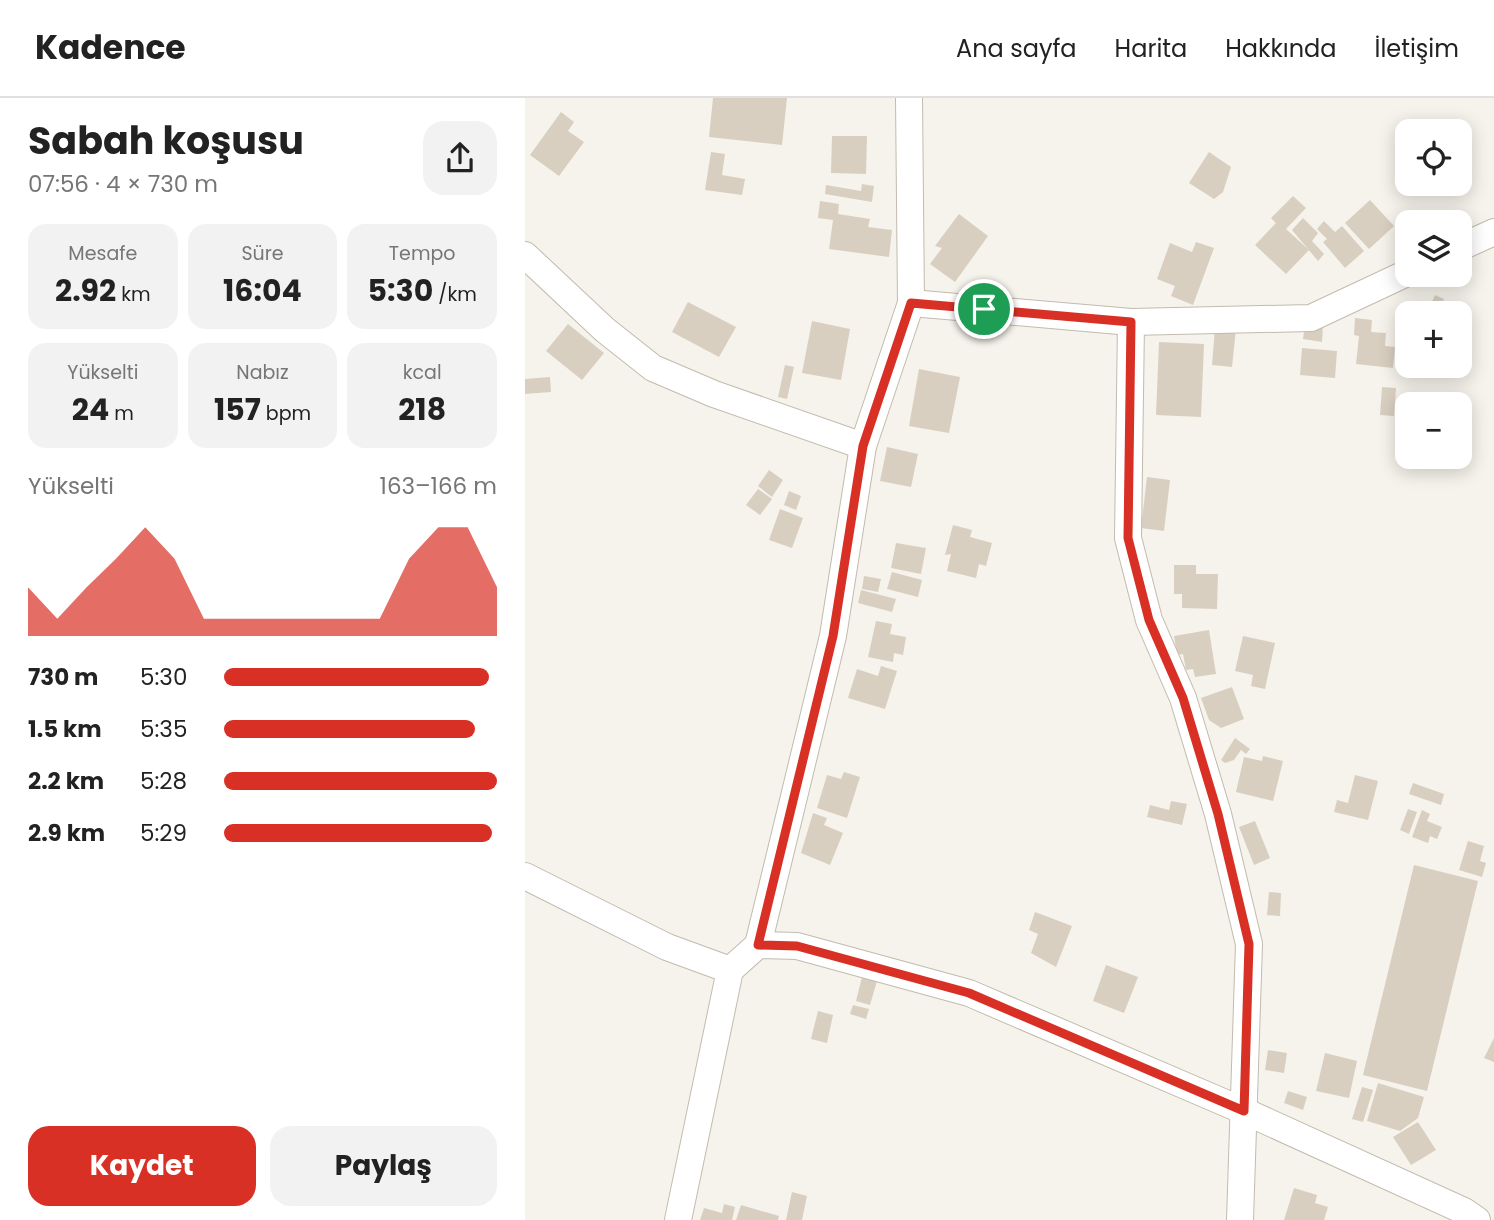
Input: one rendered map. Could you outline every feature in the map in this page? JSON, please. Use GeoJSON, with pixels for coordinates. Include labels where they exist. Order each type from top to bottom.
{"type":"FeatureCollection","features":[{"type":"Feature","properties":{"kind":"street"},"geometry":{"type":"LineString","coordinates":[[678,1220],[730,970],[758,945],[833,636],[863,446],[911,303],[909,98]]}},
{"type":"Feature","properties":{"kind":"street"},"geometry":{"type":"LineString","coordinates":[[1472,242],[1494,232]]}},
{"type":"Feature","properties":{"kind":"street"},"geometry":{"type":"LineString","coordinates":[[525,255],[605,330],[653,368],[714,394],[863,446]]}},
{"type":"Feature","properties":{"kind":"street"},"geometry":{"type":"LineString","coordinates":[[911,303],[1131,322],[1311,318],[1395,279]]}},
{"type":"Feature","properties":{"kind":"street"},"geometry":{"type":"LineString","coordinates":[[1131,322],[1128,538],[1149,620],[1183,698],[1214,802],[1249,944],[1240,1220]]}},
{"type":"Feature","properties":{"kind":"street"},"geometry":{"type":"LineString","coordinates":[[525,876],[667,947],[730,970]]}},
{"type":"Feature","properties":{"kind":"street"},"geometry":{"type":"LineString","coordinates":[[758,945],[797,946],[969,993],[1389,1175],[1477,1220]]}},
{"type":"Feature","properties":{"kind":"building"},"geometry":{"type":"Polygon","coordinates":[[[713,98],[787,98],[782,145],[709,137],[713,98]]]}},
{"type":"Feature","properties":{"kind":"building"},"geometry":{"type":"Polygon","coordinates":[[[561,112],[574,122],[568,131],[584,142],[559,176],[530,155],[561,112]]]}},
{"type":"Feature","properties":{"kind":"building"},"geometry":{"type":"Polygon","coordinates":[[[832,136],[867,136],[866,174],[831,173],[832,136]]]}},
{"type":"Feature","properties":{"kind":"building"},"geometry":{"type":"Polygon","coordinates":[[[711,152],[725,154],[722,175],[745,179],[742,195],[705,190],[711,152]]]}},
{"type":"Feature","properties":{"kind":"building"},"geometry":{"type":"Polygon","coordinates":[[[1209,152],[1231,167],[1223,192],[1214,199],[1189,183],[1209,152]]]}},
{"type":"Feature","properties":{"kind":"building"},"geometry":{"type":"Polygon","coordinates":[[[862,184],[874,186],[872,202],[825,194],[826,185],[861,191],[862,184]]]}},
{"type":"Feature","properties":{"kind":"building"},"geometry":{"type":"Polygon","coordinates":[[[1293,196],[1306,208],[1286,229],[1309,250],[1286,274],[1255,245],[1276,223],[1271,218],[1293,196]]]}},
{"type":"Feature","properties":{"kind":"building"},"geometry":{"type":"Polygon","coordinates":[[[1370,200],[1394,226],[1369,249],[1345,223],[1370,200]]]}},
{"type":"Feature","properties":{"kind":"building"},"geometry":{"type":"Polygon","coordinates":[[[820,201],[839,204],[838,214],[870,219],[868,227],[892,230],[889,257],[829,249],[833,220],[818,218],[820,201]]]}},
{"type":"Feature","properties":{"kind":"building"},"geometry":{"type":"Polygon","coordinates":[[[959,214],[988,236],[955,282],[930,264],[942,248],[935,246],[959,214]]]}},
{"type":"Feature","properties":{"kind":"building"},"geometry":{"type":"Polygon","coordinates":[[[1303,218],[1318,233],[1312,241],[1324,254],[1318,261],[1292,230],[1303,218]]]}},
{"type":"Feature","properties":{"kind":"building"},"geometry":{"type":"Polygon","coordinates":[[[1324,221],[1335,232],[1342,226],[1364,251],[1345,268],[1323,242],[1327,239],[1317,229],[1324,221]]]}},
{"type":"Feature","properties":{"kind":"building"},"geometry":{"type":"Polygon","coordinates":[[[1196,242],[1214,248],[1193,305],[1171,296],[1175,286],[1157,279],[1170,243],[1192,252],[1196,242]]]}},
{"type":"Feature","properties":{"kind":"building"},"geometry":{"type":"Polygon","coordinates":[[[1435,295],[1444,299],[1443,301],[1432,301],[1435,295]]]}},
{"type":"Feature","properties":{"kind":"building"},"geometry":{"type":"Polygon","coordinates":[[[688,302],[736,327],[719,357],[672,332],[688,302]]]}},
{"type":"Feature","properties":{"kind":"building"},"geometry":{"type":"Polygon","coordinates":[[[1355,318],[1372,320],[1371,332],[1386,333],[1385,346],[1395,347],[1393,368],[1356,364],[1359,336],[1354,335],[1355,318]]]}},
{"type":"Feature","properties":{"kind":"building"},"geometry":{"type":"Polygon","coordinates":[[[812,321],[850,329],[841,380],[802,373],[812,321]]]}},
{"type":"Feature","properties":{"kind":"building"},"geometry":{"type":"Polygon","coordinates":[[[568,324],[604,353],[582,380],[546,351],[568,324]]]}},
{"type":"Feature","properties":{"kind":"building"},"geometry":{"type":"Polygon","coordinates":[[[1305,324],[1323,326],[1322,342],[1303,339],[1305,324]]]}},
{"type":"Feature","properties":{"kind":"building"},"geometry":{"type":"Polygon","coordinates":[[[1215,327],[1236,329],[1232,367],[1212,365],[1215,327]]]}},
{"type":"Feature","properties":{"kind":"building"},"geometry":{"type":"Polygon","coordinates":[[[1159,342],[1204,344],[1201,417],[1156,415],[1159,342]]]}},
{"type":"Feature","properties":{"kind":"building"},"geometry":{"type":"Polygon","coordinates":[[[1302,348],[1337,351],[1335,378],[1300,375],[1302,348]]]}},
{"type":"Feature","properties":{"kind":"building"},"geometry":{"type":"Polygon","coordinates":[[[785,365],[794,367],[787,399],[778,397],[785,365]]]}},
{"type":"Feature","properties":{"kind":"building"},"geometry":{"type":"Polygon","coordinates":[[[919,369],[960,377],[949,433],[909,426],[919,369]]]}},
{"type":"Feature","properties":{"kind":"building"},"geometry":{"type":"Polygon","coordinates":[[[550,377],[551,392],[525,394],[525,379],[550,377]]]}},
{"type":"Feature","properties":{"kind":"building"},"geometry":{"type":"Polygon","coordinates":[[[1382,387],[1396,388],[1394,416],[1380,415],[1382,387]]]}},
{"type":"Feature","properties":{"kind":"building"},"geometry":{"type":"Polygon","coordinates":[[[887,447],[918,454],[911,487],[880,481],[887,447]]]}},
{"type":"Feature","properties":{"kind":"building"},"geometry":{"type":"Polygon","coordinates":[[[769,470],[783,480],[772,497],[758,486],[769,470]]]}},
{"type":"Feature","properties":{"kind":"building"},"geometry":{"type":"Polygon","coordinates":[[[1147,477],[1170,480],[1164,531],[1141,528],[1147,477]]]}},
{"type":"Feature","properties":{"kind":"building"},"geometry":{"type":"Polygon","coordinates":[[[758,489],[772,499],[760,515],[746,505],[758,489]]]}},
{"type":"Feature","properties":{"kind":"building"},"geometry":{"type":"Polygon","coordinates":[[[789,491],[801,496],[796,510],[784,505],[789,491]]]}},
{"type":"Feature","properties":{"kind":"building"},"geometry":{"type":"Polygon","coordinates":[[[780,509],[803,518],[792,548],[769,540],[780,509]]]}},
{"type":"Feature","properties":{"kind":"building"},"geometry":{"type":"Polygon","coordinates":[[[953,525],[972,530],[970,537],[992,543],[986,566],[979,564],[976,578],[947,571],[951,554],[945,555],[953,525]]]}},
{"type":"Feature","properties":{"kind":"building"},"geometry":{"type":"Polygon","coordinates":[[[896,543],[926,548],[921,574],[891,568],[896,543]]]}},
{"type":"Feature","properties":{"kind":"building"},"geometry":{"type":"Polygon","coordinates":[[[1174,565],[1196,565],[1196,574],[1218,574],[1217,609],[1182,608],[1182,594],[1174,594],[1174,565]]]}},
{"type":"Feature","properties":{"kind":"building"},"geometry":{"type":"Polygon","coordinates":[[[892,572],[922,580],[918,597],[887,589],[892,572]]]}},
{"type":"Feature","properties":{"kind":"building"},"geometry":{"type":"Polygon","coordinates":[[[864,576],[881,579],[878,592],[862,589],[864,576]]]}},
{"type":"Feature","properties":{"kind":"building"},"geometry":{"type":"Polygon","coordinates":[[[861,590],[896,599],[892,612],[858,603],[861,590]]]}},
{"type":"Feature","properties":{"kind":"building"},"geometry":{"type":"Polygon","coordinates":[[[876,621],[892,624],[890,634],[906,637],[903,655],[894,653],[893,662],[868,657],[876,621]]]}},
{"type":"Feature","properties":{"kind":"building"},"geometry":{"type":"Polygon","coordinates":[[[1209,630],[1216,674],[1195,677],[1193,669],[1186,670],[1183,654],[1177,655],[1174,636],[1209,630]]]}},
{"type":"Feature","properties":{"kind":"building"},"geometry":{"type":"Polygon","coordinates":[[[1243,636],[1275,643],[1265,689],[1251,686],[1253,675],[1235,671],[1243,636]]]}},
{"type":"Feature","properties":{"kind":"building"},"geometry":{"type":"Polygon","coordinates":[[[881,666],[897,671],[885,709],[848,698],[857,669],[878,676],[881,666]]]}},
{"type":"Feature","properties":{"kind":"building"},"geometry":{"type":"Polygon","coordinates":[[[1232,687],[1244,719],[1221,728],[1209,720],[1201,698],[1232,687]]]}},
{"type":"Feature","properties":{"kind":"building"},"geometry":{"type":"Polygon","coordinates":[[[1235,738],[1250,749],[1246,754],[1241,750],[1234,760],[1225,763],[1221,760],[1235,738]]]}},
{"type":"Feature","properties":{"kind":"building"},"geometry":{"type":"Polygon","coordinates":[[[1263,756],[1283,761],[1273,801],[1236,792],[1244,757],[1262,761],[1263,756]]]}},
{"type":"Feature","properties":{"kind":"building"},"geometry":{"type":"Polygon","coordinates":[[[844,772],[860,777],[847,818],[817,808],[827,775],[841,779],[844,772]]]}},
{"type":"Feature","properties":{"kind":"building"},"geometry":{"type":"Polygon","coordinates":[[[1355,775],[1378,781],[1368,820],[1334,812],[1337,800],[1348,803],[1355,775]]]}},
{"type":"Feature","properties":{"kind":"building"},"geometry":{"type":"Polygon","coordinates":[[[1413,783],[1444,794],[1441,805],[1409,794],[1413,783]]]}},
{"type":"Feature","properties":{"kind":"building"},"geometry":{"type":"Polygon","coordinates":[[[1171,801],[1187,804],[1182,825],[1147,817],[1150,805],[1169,810],[1171,801]]]}},
{"type":"Feature","properties":{"kind":"building"},"geometry":{"type":"Polygon","coordinates":[[[1408,809],[1417,812],[1409,834],[1400,830],[1408,809]]]}},
{"type":"Feature","properties":{"kind":"building"},"geometry":{"type":"Polygon","coordinates":[[[1422,810],[1430,814],[1427,821],[1442,827],[1437,839],[1430,836],[1428,843],[1412,837],[1422,810]]]}},
{"type":"Feature","properties":{"kind":"building"},"geometry":{"type":"Polygon","coordinates":[[[813,813],[827,818],[824,825],[843,833],[830,865],[801,853],[813,813]]]}},
{"type":"Feature","properties":{"kind":"building"},"geometry":{"type":"Polygon","coordinates":[[[1255,821],[1270,858],[1254,865],[1239,827],[1255,821]]]}},
{"type":"Feature","properties":{"kind":"building"},"geometry":{"type":"Polygon","coordinates":[[[1468,841],[1484,846],[1480,861],[1486,863],[1482,877],[1459,870],[1468,841]]]}},
{"type":"Feature","properties":{"kind":"building"},"geometry":{"type":"Polygon","coordinates":[[[1414,865],[1478,881],[1427,1091],[1363,1075],[1414,865]]]}},
{"type":"Feature","properties":{"kind":"building"},"geometry":{"type":"Polygon","coordinates":[[[1269,892],[1281,893],[1280,916],[1267,915],[1269,892]]]}},
{"type":"Feature","properties":{"kind":"building"},"geometry":{"type":"Polygon","coordinates":[[[1035,912],[1072,926],[1056,967],[1031,953],[1038,934],[1029,930],[1035,912]]]}},
{"type":"Feature","properties":{"kind":"building"},"geometry":{"type":"Polygon","coordinates":[[[1106,965],[1138,977],[1124,1013],[1093,1001],[1106,965]]]}},
{"type":"Feature","properties":{"kind":"building"},"geometry":{"type":"Polygon","coordinates":[[[862,977],[877,981],[870,1005],[856,1001],[862,977]]]}},
{"type":"Feature","properties":{"kind":"building"},"geometry":{"type":"Polygon","coordinates":[[[853,1005],[869,1009],[866,1019],[850,1014],[853,1005]]]}},
{"type":"Feature","properties":{"kind":"building"},"geometry":{"type":"Polygon","coordinates":[[[818,1011],[833,1015],[827,1043],[811,1039],[818,1011]]]}},
{"type":"Feature","properties":{"kind":"building"},"geometry":{"type":"Polygon","coordinates":[[[1494,1038],[1494,1062],[1484,1058],[1494,1038]]]}},
{"type":"Feature","properties":{"kind":"building"},"geometry":{"type":"Polygon","coordinates":[[[1268,1050],[1287,1053],[1284,1073],[1265,1070],[1268,1050]]]}},
{"type":"Feature","properties":{"kind":"building"},"geometry":{"type":"Polygon","coordinates":[[[1325,1053],[1357,1061],[1349,1098],[1316,1091],[1325,1053]]]}},
{"type":"Feature","properties":{"kind":"building"},"geometry":{"type":"Polygon","coordinates":[[[1378,1083],[1424,1097],[1418,1118],[1400,1131],[1367,1121],[1378,1083]]]}},
{"type":"Feature","properties":{"kind":"building"},"geometry":{"type":"Polygon","coordinates":[[[1362,1087],[1373,1090],[1363,1122],[1352,1119],[1362,1087]]]}},
{"type":"Feature","properties":{"kind":"building"},"geometry":{"type":"Polygon","coordinates":[[[1288,1091],[1307,1097],[1303,1110],[1284,1103],[1288,1091]]]}},
{"type":"Feature","properties":{"kind":"building"},"geometry":{"type":"Polygon","coordinates":[[[1418,1122],[1436,1150],[1411,1165],[1393,1137],[1418,1122]]]}},
{"type":"Feature","properties":{"kind":"building"},"geometry":{"type":"Polygon","coordinates":[[[1294,1188],[1317,1195],[1315,1203],[1328,1207],[1324,1220],[1284,1220],[1294,1188]]]}},
{"type":"Feature","properties":{"kind":"building"},"geometry":{"type":"Polygon","coordinates":[[[792,1192],[807,1196],[802,1220],[786,1220],[792,1192]]]}},
{"type":"Feature","properties":{"kind":"building"},"geometry":{"type":"Polygon","coordinates":[[[724,1204],[735,1207],[732,1220],[700,1220],[704,1208],[722,1213],[724,1204]]]}},
{"type":"Feature","properties":{"kind":"building"},"geometry":{"type":"Polygon","coordinates":[[[741,1205],[779,1216],[778,1220],[736,1220],[741,1205]]]}},
{"type":"Feature","properties":{"kind":"route"},"geometry":{"type":"LineString","coordinates":[[911,303],[984,309],[1131,322],[1128,538],[1149,620],[1183,698],[1218,814],[1249,944],[1244,1111],[969,993],[797,946],[758,945],[833,636],[863,446],[911,303]]}}]}
